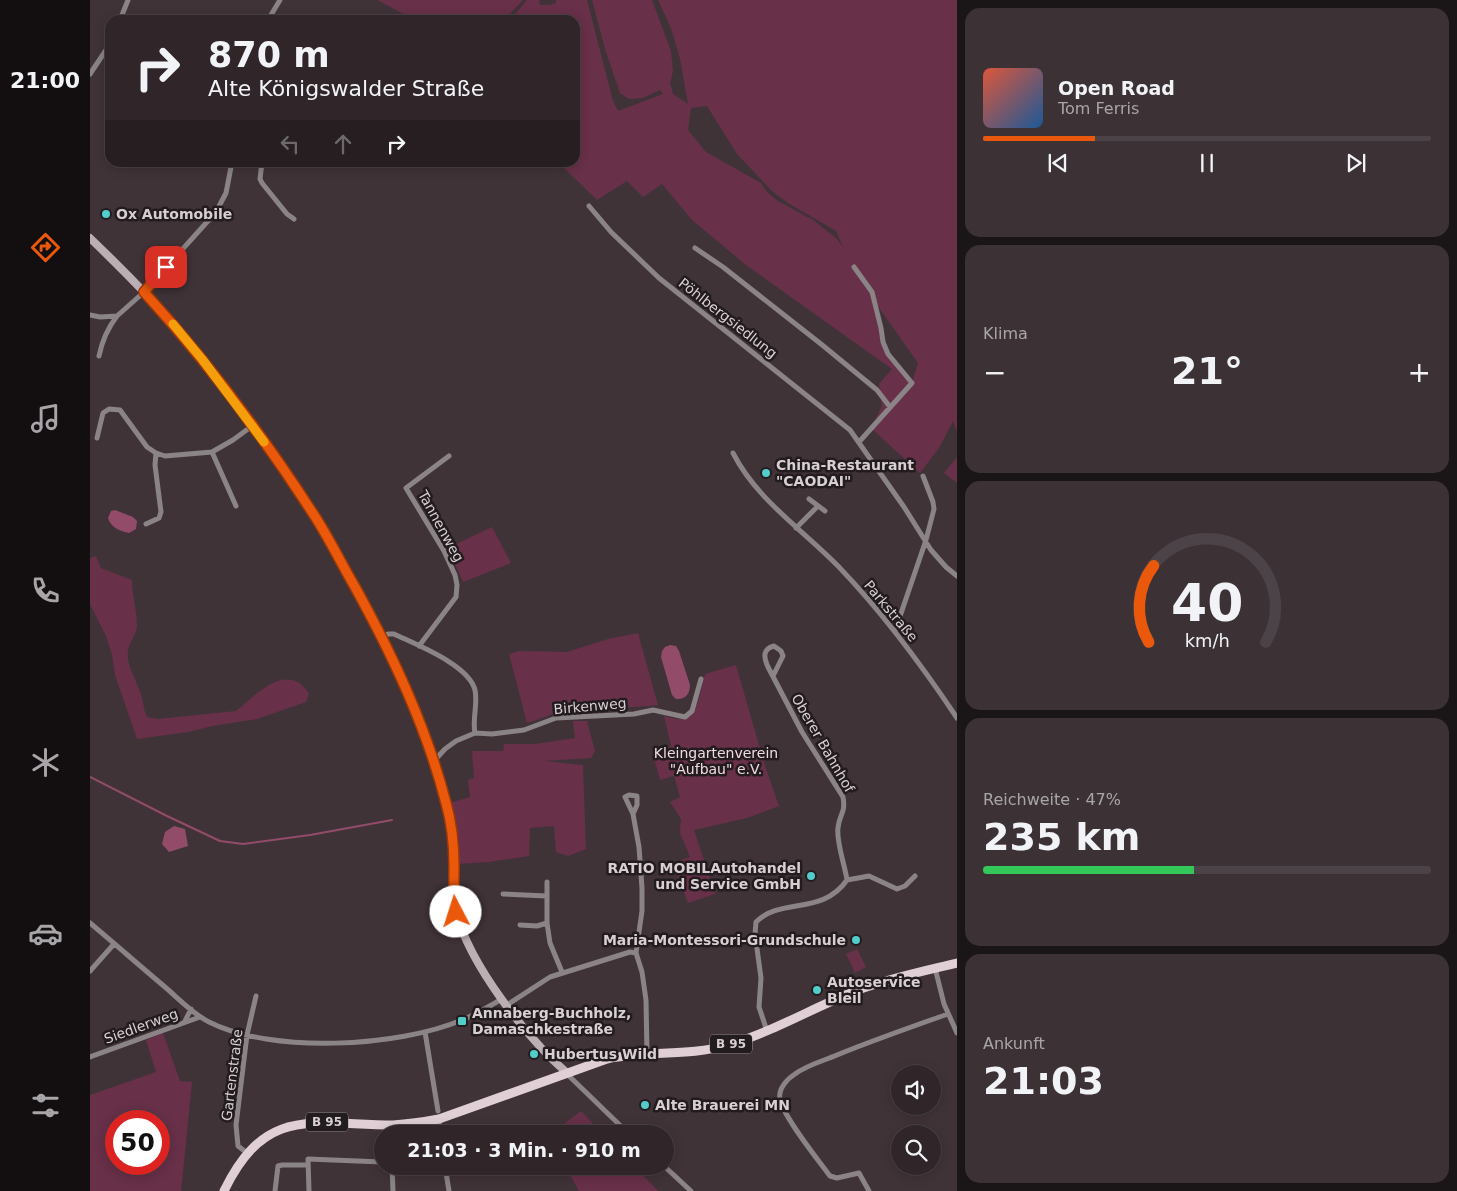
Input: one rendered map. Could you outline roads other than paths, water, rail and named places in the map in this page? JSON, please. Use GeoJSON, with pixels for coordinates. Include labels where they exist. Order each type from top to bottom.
{"type":"FeatureCollection","features":[{"type":"Feature","properties":{"kind":"main road"},"geometry":{"type":"LineString","coordinates":[[90,238],[144,292],[190,344],[252,426],[314,516],[382,637],[405,684],[434,761],[451,824],[454,865],[453,897],[456,912],[471,950],[504,1002],[551,1059],[566,1074]]}},
{"type":"Feature","properties":{"kind":"main road","name":"B 95"},"geometry":{"type":"LineString","coordinates":[[224,1191],[247,1154],[266,1136],[277,1130],[301,1123],[329,1122],[393,1125],[416,1123],[607,1059],[647,1054],[681,1054],[738,1042],[859,990],[894,978],[957,964]]}},
{"type":"Feature","properties":{"kind":"main road","name":"B 95"},"geometry":{"type":"LineString","coordinates":[[230,1191],[235,1172]]}},
{"type":"Feature","properties":{"kind":"street"},"geometry":{"type":"LineString","coordinates":[[122,15],[128,0]]}},
{"type":"Feature","properties":{"kind":"street"},"geometry":{"type":"LineString","coordinates":[[271,15],[280,0]]}},
{"type":"Feature","properties":{"kind":"street"},"geometry":{"type":"LineString","coordinates":[[90,74],[105,52]]}},
{"type":"Feature","properties":{"kind":"street"},"geometry":{"type":"LineString","coordinates":[[98,356],[103,338],[117,316],[144,292],[216,212],[226,193],[231,167]]}},
{"type":"Feature","properties":{"kind":"street"},"geometry":{"type":"LineString","coordinates":[[261,167],[260,179],[262,183],[287,214],[294,219]]}},
{"type":"Feature","properties":{"kind":"street","name":"Pöhlbergsiedlung"},"geometry":{"type":"LineString","coordinates":[[589,206],[611,232],[659,278],[850,430],[931,550],[957,576]]}},
{"type":"Feature","properties":{"kind":"street"},"geometry":{"type":"LineString","coordinates":[[695,248],[723,267],[821,344],[877,390],[890,407]]}},
{"type":"Feature","properties":{"kind":"street"},"geometry":{"type":"LineString","coordinates":[[854,267],[872,292],[882,328],[883,342],[888,354],[912,383],[858,442]]}},
{"type":"Feature","properties":{"kind":"street"},"geometry":{"type":"LineString","coordinates":[[90,315],[100,317],[117,316]]}},
{"type":"Feature","properties":{"kind":"street"},"geometry":{"type":"LineString","coordinates":[[97,438],[103,413],[108,409],[120,410],[147,447],[156,454],[165,456],[212,452],[252,426]]}},
{"type":"Feature","properties":{"kind":"street"},"geometry":{"type":"LineString","coordinates":[[212,452],[236,506]]}},
{"type":"Feature","properties":{"kind":"street","name":"Parkstraße"},"geometry":{"type":"LineString","coordinates":[[733,453],[739,465],[766,499],[837,565],[895,631],[957,718]]}},
{"type":"Feature","properties":{"kind":"street"},"geometry":{"type":"LineString","coordinates":[[146,524],[159,518],[161,512],[155,465],[156,454]]}},
{"type":"Feature","properties":{"kind":"street","name":"Tannenweg"},"geometry":{"type":"LineString","coordinates":[[419,646],[456,596],[457,585],[455,575],[444,551],[406,488],[449,456]]}},
{"type":"Feature","properties":{"kind":"street"},"geometry":{"type":"LineString","coordinates":[[895,631],[926,540],[934,509],[923,476]]}},
{"type":"Feature","properties":{"kind":"street"},"geometry":{"type":"LineString","coordinates":[[809,499],[817,507],[825,511]]}},
{"type":"Feature","properties":{"kind":"street"},"geometry":{"type":"LineString","coordinates":[[796,528],[817,507]]}},
{"type":"Feature","properties":{"kind":"street"},"geometry":{"type":"LineString","coordinates":[[382,637],[394,634],[454,665],[470,678],[475,690],[476,709],[473,724],[475,732]]}},
{"type":"Feature","properties":{"kind":"street","name":"Oberer Bahnhof"},"geometry":{"type":"LineString","coordinates":[[773,676],[783,656],[781,651],[774,646],[769,648],[764,656],[773,676],[802,732],[843,797],[845,806],[838,828],[847,880]]}},
{"type":"Feature","properties":{"kind":"street","name":"Birkenweg"},"geometry":{"type":"LineString","coordinates":[[434,761],[456,741],[475,732],[492,734],[524,730],[556,718],[634,714],[653,710],[684,717],[692,711],[701,679]]}},
{"type":"Feature","properties":{"kind":"street"},"geometry":{"type":"LineString","coordinates":[[633,814],[639,847],[642,888],[640,932],[636,953],[646,1000],[647,1054]]}},
{"type":"Feature","properties":{"kind":"street"},"geometry":{"type":"LineString","coordinates":[[767,1030],[759,1007],[761,978],[755,934],[756,922],[768,912],[809,904],[827,898],[840,890],[847,880],[869,876],[897,889],[905,886],[914,876]]}},
{"type":"Feature","properties":{"kind":"street"},"geometry":{"type":"LineString","coordinates":[[547,882],[547,924],[550,943],[562,972]]}},
{"type":"Feature","properties":{"kind":"street"},"geometry":{"type":"LineString","coordinates":[[502,894],[547,896]]}},
{"type":"Feature","properties":{"kind":"street"},"geometry":{"type":"LineString","coordinates":[[90,923],[200,1017],[226,1029],[247,1035],[298,1042],[332,1043],[392,1038],[425,1032],[462,1020],[504,1002],[562,972],[630,952],[636,953]]}},
{"type":"Feature","properties":{"kind":"street"},"geometry":{"type":"LineString","coordinates":[[520,925],[537,926],[547,924]]}},
{"type":"Feature","properties":{"kind":"street"},"geometry":{"type":"LineString","coordinates":[[90,971],[114,944]]}},
{"type":"Feature","properties":{"kind":"street"},"geometry":{"type":"LineString","coordinates":[[935,968],[944,1004],[957,1033]]}},
{"type":"Feature","properties":{"kind":"street","name":"Gartenstraße"},"geometry":{"type":"LineString","coordinates":[[247,1154],[238,1146],[236,1125],[247,1035],[256,996]]}},
{"type":"Feature","properties":{"kind":"street"},"geometry":{"type":"LineString","coordinates":[[185,1022],[191,1009]]}},
{"type":"Feature","properties":{"kind":"street"},"geometry":{"type":"LineString","coordinates":[[869,1191],[860,1174],[837,1178],[830,1176],[785,1112],[780,1100],[780,1093],[784,1084],[795,1074],[824,1060],[876,1039],[948,1014]]}},
{"type":"Feature","properties":{"kind":"street","name":"Siedlerweg"},"geometry":{"type":"LineString","coordinates":[[90,1057],[200,1017]]}},
{"type":"Feature","properties":{"kind":"street"},"geometry":{"type":"LineString","coordinates":[[425,1032],[439,1125]]}},
{"type":"Feature","properties":{"kind":"street"},"geometry":{"type":"LineString","coordinates":[[566,1074],[620,1125]]}},
{"type":"Feature","properties":{"kind":"street"},"geometry":{"type":"LineString","coordinates":[[309,1191],[308,1159],[374,1162]]}},
{"type":"Feature","properties":{"kind":"street"},"geometry":{"type":"LineString","coordinates":[[275,1191],[278,1166],[308,1165]]}},
{"type":"Feature","properties":{"kind":"street"},"geometry":{"type":"LineString","coordinates":[[392,1175],[393,1191]]}},
{"type":"Feature","properties":{"kind":"street"},"geometry":{"type":"LineString","coordinates":[[446,1175],[449,1191]]}},
{"type":"Feature","properties":{"kind":"street"},"geometry":{"type":"LineString","coordinates":[[674,1175],[691,1191]]}},
{"type":"Feature","properties":{"kind":"waterway"},"geometry":{"type":"LineString","coordinates":[[90,777],[220,841],[243,844],[310,835],[392,820]]}},
{"type":"Feature","properties":{"kind":"place","name":"Ox Automobile"},"geometry":{"type":"Point","coordinates":[106,214]}},
{"type":"Feature","properties":{"kind":"place","name":"China-Restaurant \"CAODAI\""},"geometry":{"type":"Point","coordinates":[766,473]}},
{"type":"Feature","properties":{"kind":"place","name":"RATIO MOBILAutohandel und Service GmbH"},"geometry":{"type":"Point","coordinates":[811,876]}},
{"type":"Feature","properties":{"kind":"place","name":"Maria-Montessori-Grundschule"},"geometry":{"type":"Point","coordinates":[856,940]}},
{"type":"Feature","properties":{"kind":"place","name":"Autoservice Bleil"},"geometry":{"type":"Point","coordinates":[817,990]}},
{"type":"Feature","properties":{"kind":"place","name":"Annaberg-Buchholz, Damaschkestraße"},"geometry":{"type":"Point","coordinates":[462,1021]}},
{"type":"Feature","properties":{"kind":"place","name":"Hubertus Wild"},"geometry":{"type":"Point","coordinates":[534,1054]}},
{"type":"Feature","properties":{"kind":"place","name":"Alte Brauerei MN"},"geometry":{"type":"Point","coordinates":[645,1105]}},
{"type":"Feature","properties":{"kind":"park label","name":"Kleingartenverein \"Aufbau\" e.V."},"geometry":{"type":"Point","coordinates":[716,762]}}]}
